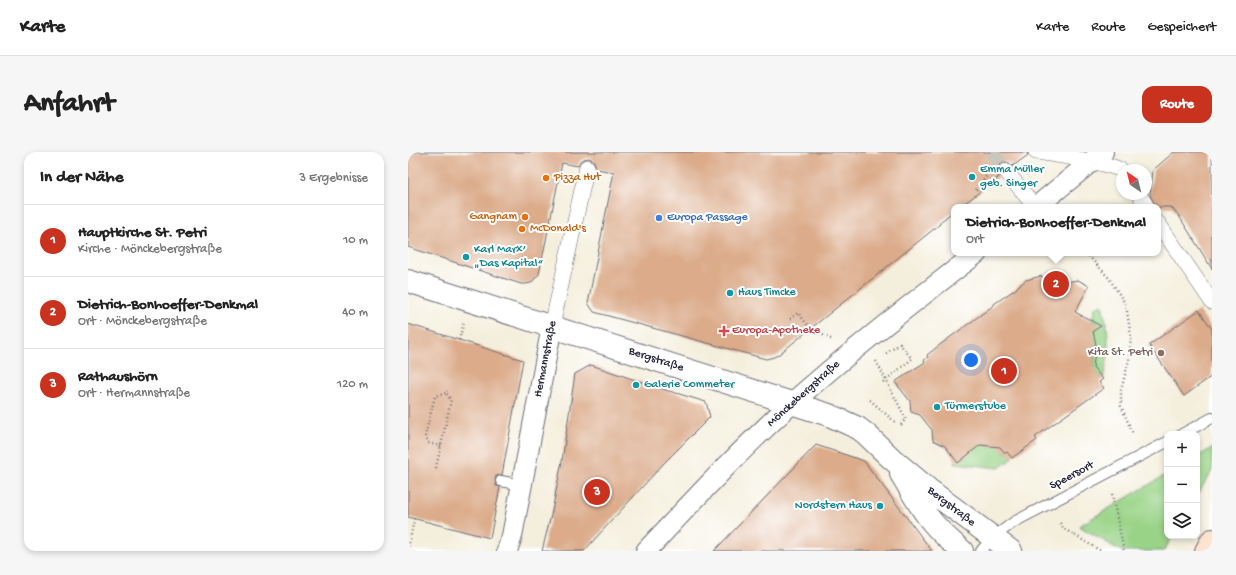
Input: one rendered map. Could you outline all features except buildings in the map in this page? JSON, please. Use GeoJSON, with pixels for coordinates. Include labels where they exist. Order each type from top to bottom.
{"type":"FeatureCollection","features":[{"type":"Feature","properties":{"kind":"main road"},"geometry":{"type":"LineString","coordinates":[[1206,551],[1212,540]]}},
{"type":"Feature","properties":{"kind":"street"},"geometry":{"type":"LineString","coordinates":[[1036,152],[1097,157],[1116,166]]}},
{"type":"Feature","properties":{"kind":"street"},"geometry":{"type":"LineString","coordinates":[[1039,204],[1097,157]]}},
{"type":"Feature","properties":{"kind":"street","name":"Hermannstraße"},"geometry":{"type":"LineString","coordinates":[[507,551],[512,536],[552,326],[587,167]]}},
{"type":"Feature","properties":{"kind":"street"},"geometry":{"type":"LineString","coordinates":[[1006,171],[1033,204]]}},
{"type":"Feature","properties":{"kind":"street"},"geometry":{"type":"LineString","coordinates":[[1161,227],[1212,302]]}},
{"type":"Feature","properties":{"kind":"street","name":"Mönckebergstraße"},"geometry":{"type":"LineString","coordinates":[[646,551],[716,476],[791,404],[852,351],[973,256]]}},
{"type":"Feature","properties":{"kind":"street","name":"Bergstraße"},"geometry":{"type":"LineString","coordinates":[[408,281],[829,415],[858,428],[928,489],[987,545],[1011,551]]}},
{"type":"Feature","properties":{"kind":"street","name":"Bergstraße"},"geometry":{"type":"LineString","coordinates":[[892,459],[933,523],[944,536],[962,551]]}},
{"type":"Feature","properties":{"kind":"lane"},"geometry":{"type":"LineString","coordinates":[[1188,431],[1212,418]]}},
{"type":"Feature","properties":{"kind":"lane","name":"Speersort"},"geometry":{"type":"LineString","coordinates":[[987,545],[1014,522],[1164,444]]}},
{"type":"Feature","properties":{"kind":"lane"},"geometry":{"type":"LineString","coordinates":[[501,480],[522,485]]}},
{"type":"Feature","properties":{"kind":"path"},"geometry":{"type":"LineString","coordinates":[[976,190],[989,173]]}},
{"type":"Feature","properties":{"kind":"path"},"geometry":{"type":"LineString","coordinates":[[1089,256],[1109,278],[1126,305],[1131,337],[1129,360],[1121,390],[1122,406],[1133,434]]}},
{"type":"Feature","properties":{"kind":"path"},"geometry":{"type":"LineString","coordinates":[[790,319],[798,313],[811,329],[835,341]]}},
{"type":"Feature","properties":{"kind":"path"},"geometry":{"type":"LineString","coordinates":[[876,361],[906,419],[900,426]]}},
{"type":"Feature","properties":{"kind":"path"},"geometry":{"type":"LineString","coordinates":[[883,382],[909,362]]}},
{"type":"Feature","properties":{"kind":"path"},"geometry":{"type":"LineString","coordinates":[[436,468],[441,446],[451,400],[447,392],[435,396],[425,436],[428,443],[441,446]]}},
{"type":"Feature","properties":{"kind":"path"},"geometry":{"type":"LineString","coordinates":[[870,400],[895,422]]}},
{"type":"Feature","properties":{"kind":"path"},"geometry":{"type":"LineString","coordinates":[[1112,494],[1124,551]]}},
{"type":"Feature","properties":{"kind":"path"},"geometry":{"type":"LineString","coordinates":[[408,551],[414,519]]}},
{"type":"Feature","properties":{"kind":"path"},"geometry":{"type":"LineString","coordinates":[[1060,523],[1064,528],[1101,551]]}},
{"type":"Feature","properties":{"kind":"green space"},"geometry":{"type":"Polygon","coordinates":[[[1102,305],[1108,333],[1108,352],[1103,379],[1093,368],[1095,356],[1091,355],[1091,348],[1096,347],[1091,325],[1096,327],[1098,324],[1092,321],[1095,307],[1102,305]]]}},
{"type":"Feature","properties":{"kind":"green space"},"geometry":{"type":"Polygon","coordinates":[[[982,439],[987,446],[992,446],[1000,440],[1006,448],[1003,451],[1005,453],[1007,452],[1013,458],[999,468],[955,463],[956,458],[972,451],[982,439]]]}},
{"type":"Feature","properties":{"kind":"green space"},"geometry":{"type":"Polygon","coordinates":[[[1212,448],[1212,471],[1200,490],[1200,467],[1200,455],[1212,448]]]}},
{"type":"Feature","properties":{"kind":"green space"},"geometry":{"type":"Polygon","coordinates":[[[1164,476],[1164,539],[1171,539],[1164,551],[1121,551],[1079,526],[1164,476]]]}},
{"type":"Feature","properties":{"kind":"tunnel"},"geometry":{"type":"LineString","coordinates":[[991,152],[1006,171]]}},
{"type":"Feature","properties":{"kind":"place","name":"Emma Müller geb. Singer"},"geometry":{"type":"Point","coordinates":[972,177]}},
{"type":"Feature","properties":{"kind":"place","name":"Pizza Hut"},"geometry":{"type":"Point","coordinates":[546,178]}},
{"type":"Feature","properties":{"kind":"place","name":"Gangnam"},"geometry":{"type":"Point","coordinates":[525,217]}},
{"type":"Feature","properties":{"kind":"place","name":"Europa Passage"},"geometry":{"type":"Point","coordinates":[659,218]}},
{"type":"Feature","properties":{"kind":"place","name":"McDonald's"},"geometry":{"type":"Point","coordinates":[522,229]}},
{"type":"Feature","properties":{"kind":"place","name":"Karl Marx’ „Das Kapital“"},"geometry":{"type":"Point","coordinates":[466,257]}},
{"type":"Feature","properties":{"kind":"place","name":"Dietrich-Bonhoeffer-Denkmal"},"geometry":{"type":"Point","coordinates":[1056,284]}},
{"type":"Feature","properties":{"kind":"place","name":"Haus Timcke"},"geometry":{"type":"Point","coordinates":[730,293]}},
{"type":"Feature","properties":{"kind":"place","name":"Europa-Apotheke"},"geometry":{"type":"Point","coordinates":[724,331]}},
{"type":"Feature","properties":{"kind":"place","name":"Kita St. Petri"},"geometry":{"type":"Point","coordinates":[1161,353]}},
{"type":"Feature","properties":{"kind":"place","name":"Hauptkirche St. Petri"},"geometry":{"type":"Point","coordinates":[1004,371]}},
{"type":"Feature","properties":{"kind":"place","name":"Galerie Commeter"},"geometry":{"type":"Point","coordinates":[636,385]}},
{"type":"Feature","properties":{"kind":"place","name":"Türmerstube"},"geometry":{"type":"Point","coordinates":[937,407]}},
{"type":"Feature","properties":{"kind":"place","name":"Rathaushörn"},"geometry":{"type":"Point","coordinates":[597,492]}},
{"type":"Feature","properties":{"kind":"place","name":"Nordstern Haus"},"geometry":{"type":"Point","coordinates":[880,506]}}]}
